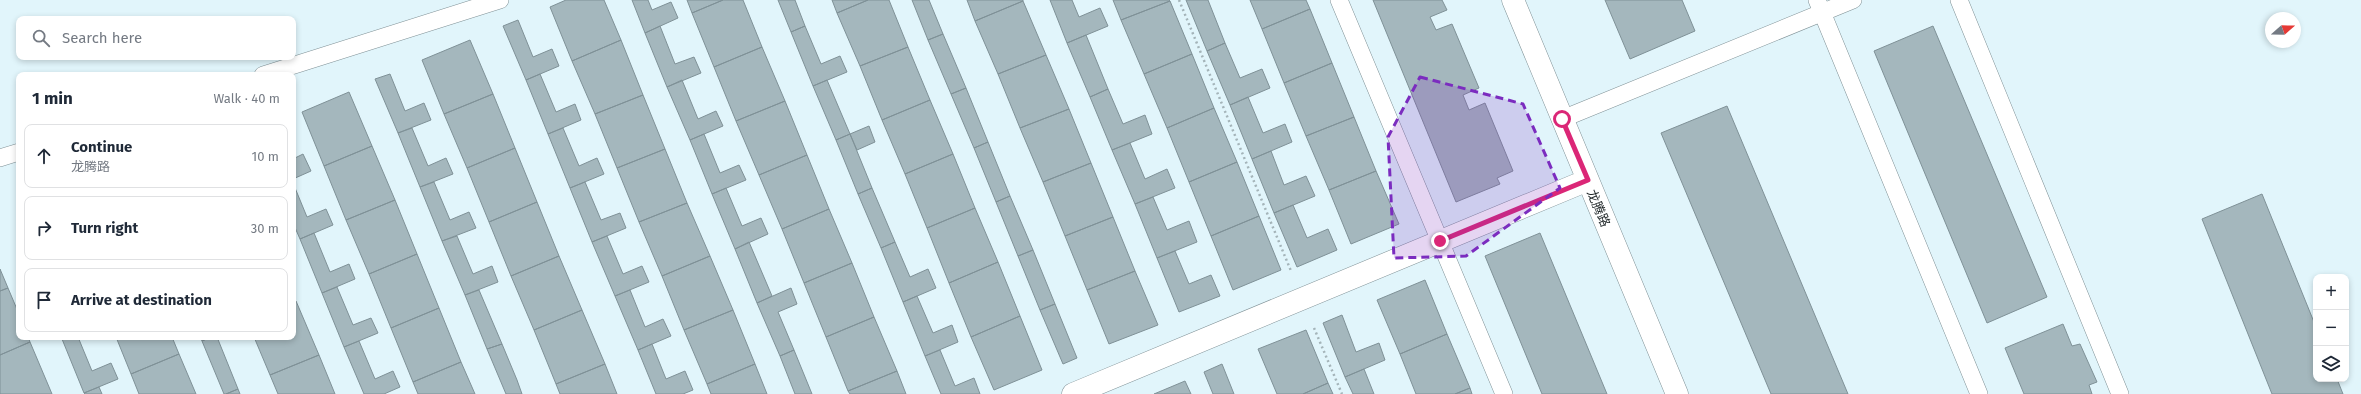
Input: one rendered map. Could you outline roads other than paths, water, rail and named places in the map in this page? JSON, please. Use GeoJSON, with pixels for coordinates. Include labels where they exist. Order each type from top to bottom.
{"type":"FeatureCollection","features":[{"type":"Feature","properties":{"kind":"street","name":"龙腾路"},"geometry":{"type":"LineString","coordinates":[[1513,0],[1677,394]]}},
{"type":"Feature","properties":{"kind":"street"},"geometry":{"type":"LineString","coordinates":[[1073,394],[1588,180]]}},
{"type":"Feature","properties":{"kind":"lane"},"geometry":{"type":"LineString","coordinates":[[272,72],[500,0]]}},
{"type":"Feature","properties":{"kind":"lane"},"geometry":{"type":"LineString","coordinates":[[1339,0],[1504,394]]}},
{"type":"Feature","properties":{"kind":"lane"},"geometry":{"type":"LineString","coordinates":[[1562,119],[1820,6],[1853,0]]}},
{"type":"Feature","properties":{"kind":"lane"},"geometry":{"type":"LineString","coordinates":[[1959,0],[2120,394]]}},
{"type":"Feature","properties":{"kind":"lane"},"geometry":{"type":"LineString","coordinates":[[1820,6],[1979,394]]}},
{"type":"Feature","properties":{"kind":"lane"},"geometry":{"type":"LineString","coordinates":[[0,158],[16,153]]}}]}
